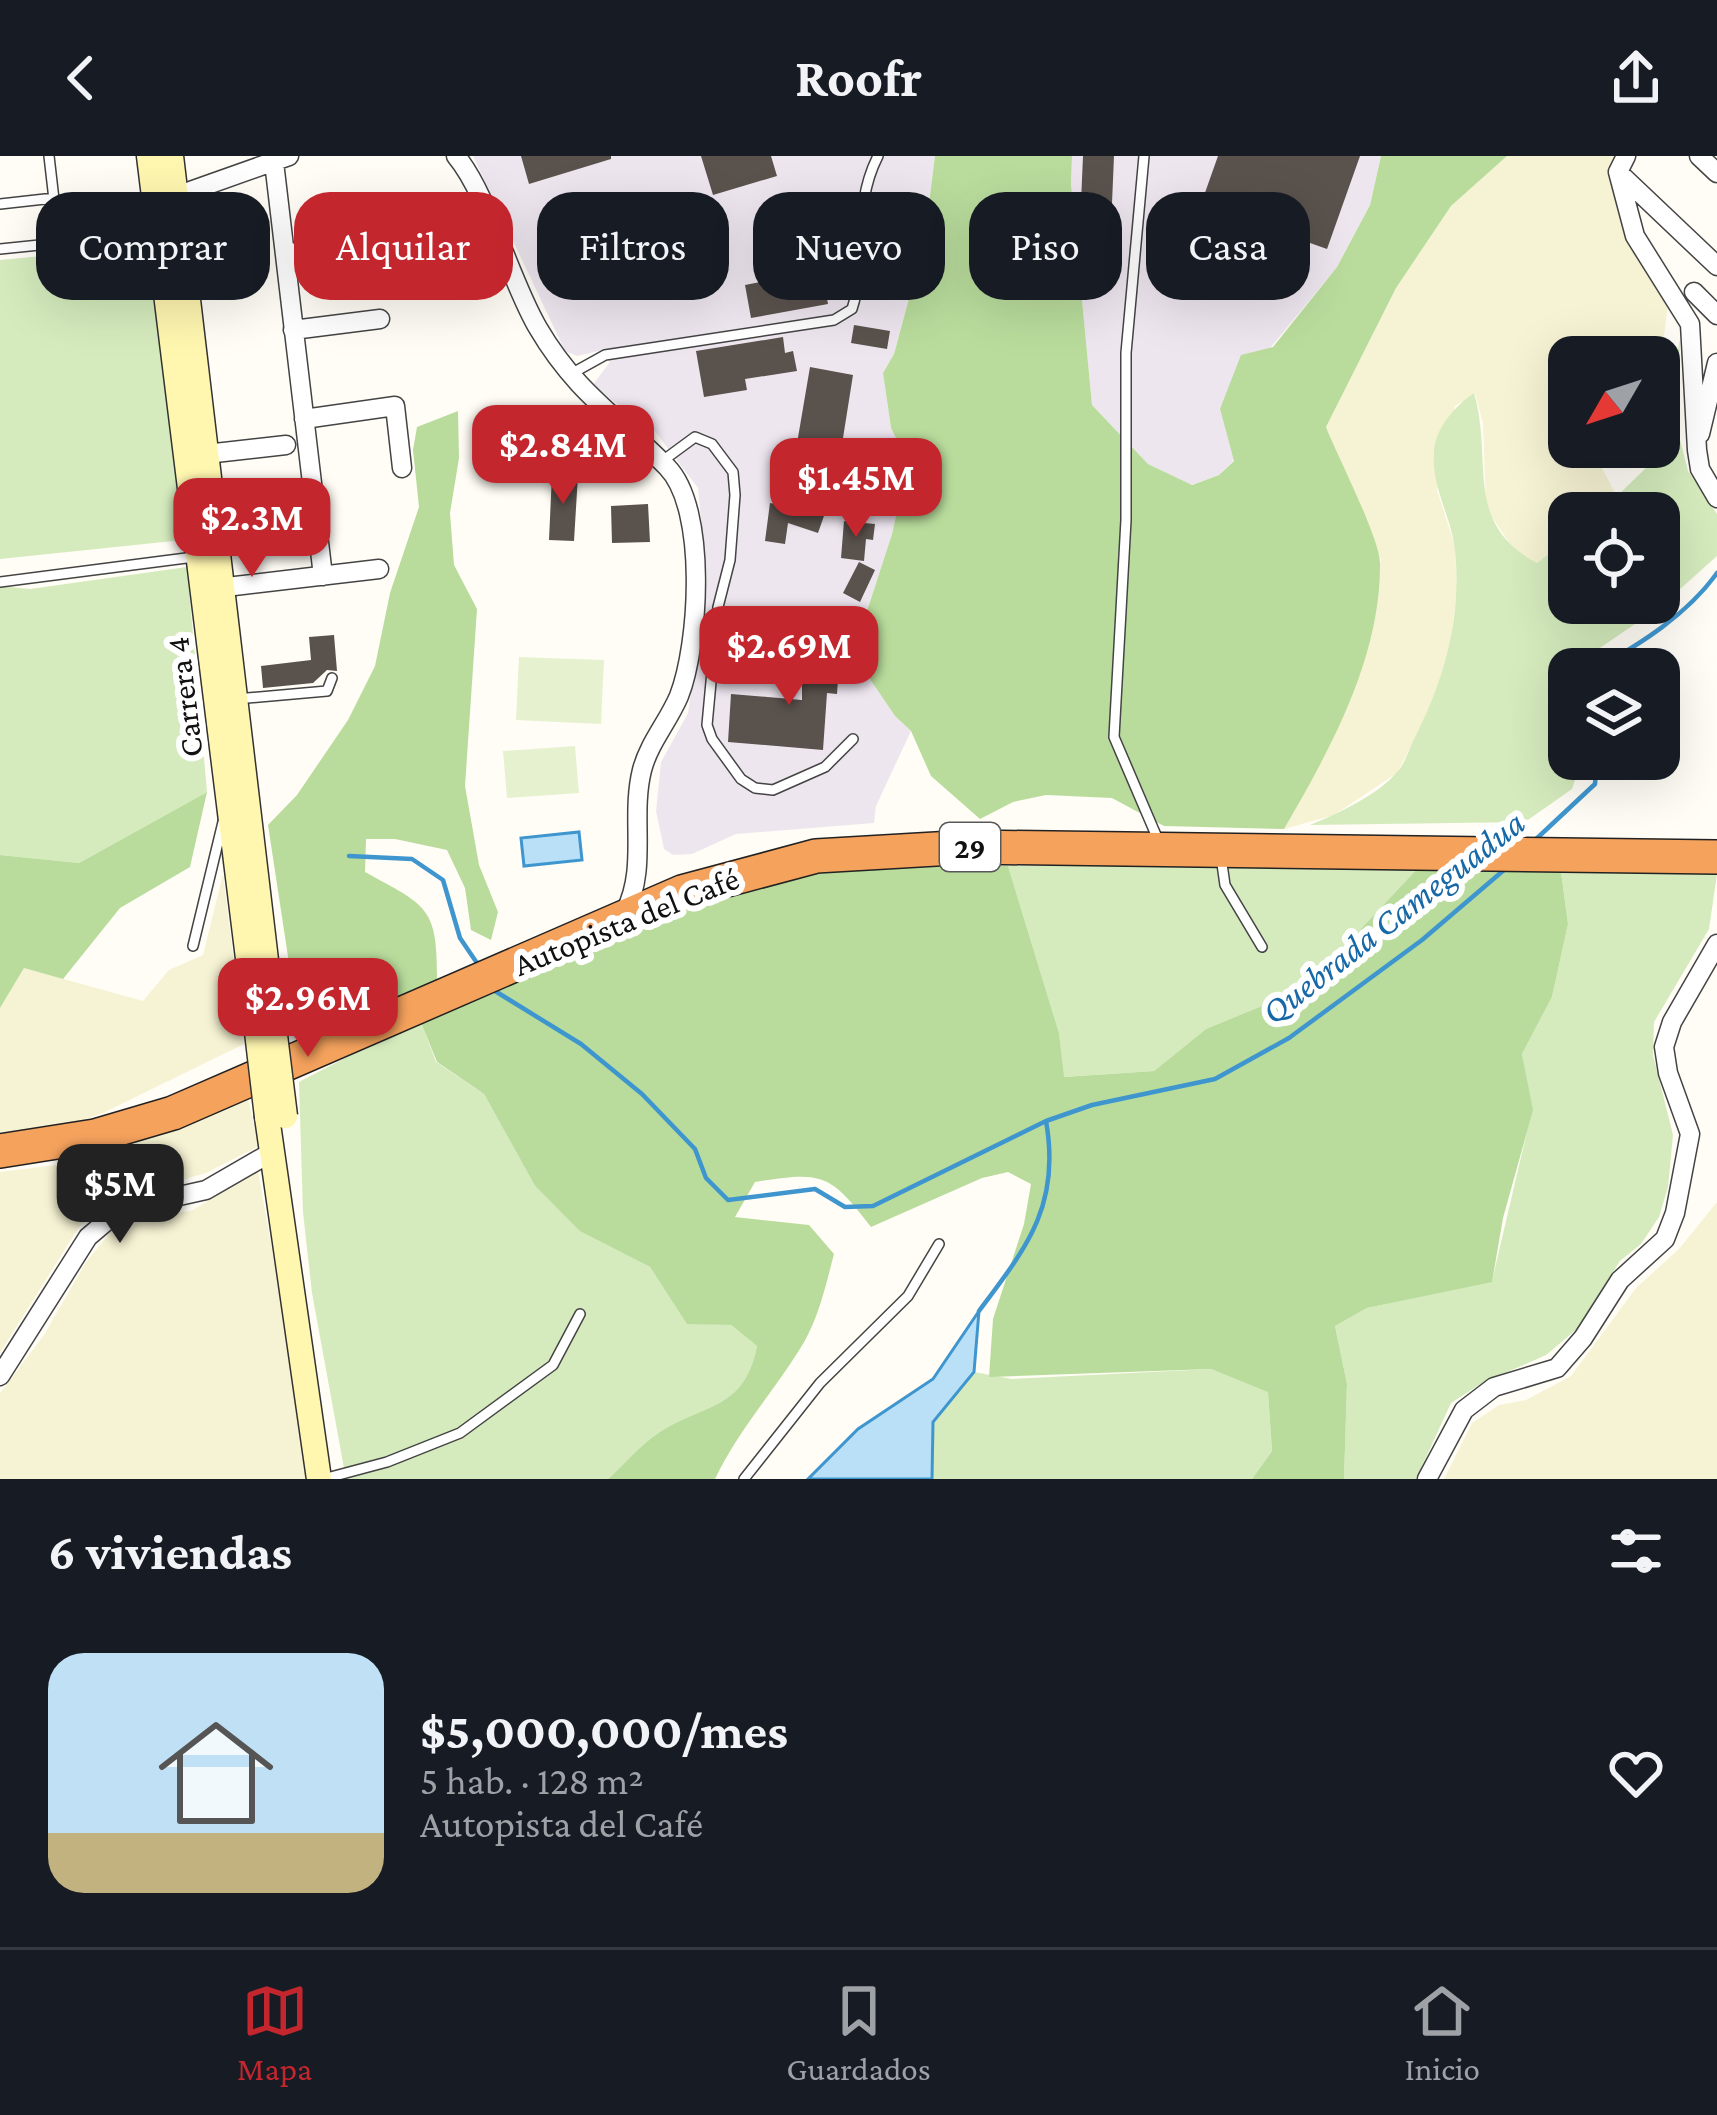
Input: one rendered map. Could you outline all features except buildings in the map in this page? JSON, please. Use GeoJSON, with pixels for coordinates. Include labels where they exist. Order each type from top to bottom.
{"type":"FeatureCollection","features":[{"type":"Feature","properties":{"kind":"highway","name":"Autopista del Café"},"geometry":{"type":"LineString","coordinates":[[0,1151],[95,1136],[173,1113],[622,917],[782,862],[970,847],[1717,857]]}},
{"type":"Feature","properties":{"kind":"main road","name":"Carrera 4"},"geometry":{"type":"LineString","coordinates":[[149,156],[162,192]]}},
{"type":"Feature","properties":{"kind":"main road","name":"Carrera 4"},"geometry":{"type":"LineString","coordinates":[[166,192],[171,156]]}},
{"type":"Feature","properties":{"kind":"main road","name":"Carrera 4"},"geometry":{"type":"LineString","coordinates":[[167,300],[199,556],[213,588],[236,699],[264,1013]]}},
{"type":"Feature","properties":{"kind":"main road","name":"Carrera 4"},"geometry":{"type":"LineString","coordinates":[[181,300],[206,454],[230,799],[264,1013]]}},
{"type":"Feature","properties":{"kind":"main road"},"geometry":{"type":"LineString","coordinates":[[264,1013],[285,1246]]}},
{"type":"Feature","properties":{"kind":"main road"},"geometry":{"type":"LineString","coordinates":[[276,1116],[272,1152],[321,1479]]}},
{"type":"Feature","properties":{"kind":"street"},"geometry":{"type":"LineString","coordinates":[[456,156],[473,192]]}},
{"type":"Feature","properties":{"kind":"street"},"geometry":{"type":"LineString","coordinates":[[1699,156],[1717,173]]}},
{"type":"Feature","properties":{"kind":"street"},"geometry":{"type":"LineString","coordinates":[[188,192],[282,159],[285,254],[323,576]]}},
{"type":"Feature","properties":{"kind":"street"},"geometry":{"type":"LineString","coordinates":[[1622,164],[1717,266]]}},
{"type":"Feature","properties":{"kind":"street"},"geometry":{"type":"LineString","coordinates":[[1622,164],[1634,236],[1690,324],[1700,469],[1717,498]]}},
{"type":"Feature","properties":{"kind":"street"},"geometry":{"type":"LineString","coordinates":[[285,254],[294,253]]}},
{"type":"Feature","properties":{"kind":"street"},"geometry":{"type":"LineString","coordinates":[[513,276],[536,326],[568,374],[678,480],[688,506],[694,594],[680,693],[641,772],[637,882],[622,917]]}},
{"type":"Feature","properties":{"kind":"street"},"geometry":{"type":"LineString","coordinates":[[1694,292],[1717,315]]}},
{"type":"Feature","properties":{"kind":"street"},"geometry":{"type":"LineString","coordinates":[[293,330],[380,319]]}},
{"type":"Feature","properties":{"kind":"street"},"geometry":{"type":"LineString","coordinates":[[1697,444],[1717,363]]}},
{"type":"Feature","properties":{"kind":"street"},"geometry":{"type":"LineString","coordinates":[[304,419],[394,406],[402,468]]}},
{"type":"Feature","properties":{"kind":"street"},"geometry":{"type":"LineString","coordinates":[[206,454],[286,445]]}},
{"type":"Feature","properties":{"kind":"street"},"geometry":{"type":"LineString","coordinates":[[213,588],[379,569]]}},
{"type":"Feature","properties":{"kind":"street"},"geometry":{"type":"LineString","coordinates":[[638,860],[654,887],[674,896]]}},
{"type":"Feature","properties":{"kind":"street"},"geometry":{"type":"LineString","coordinates":[[1427,1479],[1464,1410],[1494,1387],[1557,1368],[1583,1338],[1620,1280],[1665,1239],[1675,1213],[1690,1134],[1668,1073],[1664,1047],[1672,1022],[1717,944]]}},
{"type":"Feature","properties":{"kind":"street"},"geometry":{"type":"LineString","coordinates":[[0,1376],[88,1238],[121,1209],[206,1190],[272,1152]]}},
{"type":"Feature","properties":{"kind":"lane"},"geometry":{"type":"LineString","coordinates":[[49,156],[53,192]]}},
{"type":"Feature","properties":{"kind":"lane"},"geometry":{"type":"LineString","coordinates":[[568,374],[605,355],[834,320],[852,309],[859,287],[859,214],[865,181],[878,156]]}},
{"type":"Feature","properties":{"kind":"lane"},"geometry":{"type":"LineString","coordinates":[[1144,156],[1126,353],[1126,520],[1114,737],[1163,850]]}},
{"type":"Feature","properties":{"kind":"lane"},"geometry":{"type":"LineString","coordinates":[[0,204],[36,200]]}},
{"type":"Feature","properties":{"kind":"lane"},"geometry":{"type":"LineString","coordinates":[[0,249],[36,245]]}},
{"type":"Feature","properties":{"kind":"lane"},"geometry":{"type":"LineString","coordinates":[[661,462],[695,436],[712,444],[733,472],[730,560],[718,607],[707,725],[722,757],[741,779],[755,788],[773,790],[825,766],[853,740]]}},
{"type":"Feature","properties":{"kind":"lane"},"geometry":{"type":"LineString","coordinates":[[0,582],[199,556]]}},
{"type":"Feature","properties":{"kind":"lane"},"geometry":{"type":"LineString","coordinates":[[236,699],[327,691],[332,689],[332,678]]}},
{"type":"Feature","properties":{"kind":"lane"},"geometry":{"type":"LineString","coordinates":[[193,946],[230,799]]}},
{"type":"Feature","properties":{"kind":"lane"},"geometry":{"type":"LineString","coordinates":[[1221,851],[1225,885],[1262,947]]}},
{"type":"Feature","properties":{"kind":"lane"},"geometry":{"type":"LineString","coordinates":[[744,1479],[820,1383],[908,1296],[939,1244]]}},
{"type":"Feature","properties":{"kind":"lane"},"geometry":{"type":"LineString","coordinates":[[321,1479],[387,1462],[460,1432],[553,1364],[580,1314]]}},
{"type":"Feature","properties":{"kind":"shaded area"},"geometry":{"type":"Polygon","coordinates":[[[473,156],[935,156],[930,192],[753,192],[753,300],[909,300],[894,354],[883,373],[891,428],[908,462],[892,534],[853,653],[895,716],[911,731],[876,806],[874,823],[736,834],[692,854],[673,855],[664,849],[656,811],[661,762],[688,713],[707,580],[698,488],[654,430],[592,386],[610,362],[603,350],[577,356],[565,351],[541,300],[729,300],[729,192],[537,192],[537,292],[513,241],[513,192],[490,192],[473,156]]]}},
{"type":"Feature","properties":{"kind":"shaded area"},"geometry":{"type":"Polygon","coordinates":[[[1072,156],[1381,156],[1370,205],[1337,267],[1310,300],[1310,192],[1146,192],[1146,300],[1310,300],[1220,409],[1234,460],[1219,475],[1191,485],[1148,464],[1092,405],[1082,300],[1122,300],[1122,192],[1072,192],[1072,156]]]}},
{"type":"Feature","properties":{"kind":"shaded area"},"geometry":{"type":"Polygon","coordinates":[[[1507,156],[1616,156],[1612,176],[1668,303],[1664,336],[1548,336],[1548,468],[1602,468],[1614,492],[1548,492],[1548,555],[1537,563],[1514,550],[1486,508],[1483,423],[1475,394],[1455,406],[1437,490],[1455,546],[1457,591],[1449,654],[1432,705],[1397,773],[1334,815],[1284,829],[1303,796],[1381,560],[1326,427],[1396,288],[1451,206],[1507,156]]]}},
{"type":"Feature","properties":{"kind":"shaded area"},"geometry":{"type":"Polygon","coordinates":[[[223,874],[244,1044],[103,1113],[50,1132],[0,1139],[0,1008],[24,968],[143,1001],[169,970],[203,955],[223,874]]]}},
{"type":"Feature","properties":{"kind":"shaded area"},"geometry":{"type":"Polygon","coordinates":[[[247,1095],[259,1146],[206,1173],[110,1200],[79,1227],[0,1353],[0,1172],[80,1162],[247,1095]]]}},
{"type":"Feature","properties":{"kind":"shaded area"},"geometry":{"type":"Polygon","coordinates":[[[258,1171],[303,1422],[319,1479],[0,1479],[0,1393],[113,1229],[144,1215],[191,1211],[258,1171]]]}},
{"type":"Feature","properties":{"kind":"shaded area"},"geometry":{"type":"Polygon","coordinates":[[[1717,1202],[1717,1479],[1444,1479],[1472,1423],[1499,1405],[1526,1400],[1571,1376],[1636,1288],[1679,1249],[1717,1202]]]}},
{"type":"Feature","properties":{"kind":"green space"},"geometry":{"type":"Polygon","coordinates":[[[935,156],[1072,156],[1072,192],[969,192],[969,300],[1082,300],[1092,405],[1148,464],[1192,485],[1219,475],[1234,461],[1220,409],[1241,355],[1273,347],[1337,267],[1370,205],[1381,156],[1507,156],[1451,206],[1396,288],[1326,427],[1378,551],[1378,598],[1350,702],[1284,829],[1164,826],[1112,798],[1046,795],[1013,802],[980,819],[931,776],[911,731],[895,716],[853,654],[892,534],[908,462],[891,428],[883,373],[894,354],[909,300],[945,300],[945,192],[930,192],[935,156]]]}},
{"type":"Feature","properties":{"kind":"green space"},"geometry":{"type":"Polygon","coordinates":[[[36,257],[36,300],[155,300],[183,540],[0,559],[0,260],[36,257]]]}},
{"type":"Feature","properties":{"kind":"green space"},"geometry":{"type":"Polygon","coordinates":[[[1474,393],[1489,510],[1514,547],[1537,563],[1548,555],[1548,624],[1635,624],[1600,648],[1548,648],[1548,780],[1575,780],[1572,789],[1525,822],[1310,825],[1368,796],[1397,772],[1434,695],[1453,625],[1456,576],[1453,538],[1436,478],[1434,452],[1448,418],[1474,393]]]}},
{"type":"Feature","properties":{"kind":"green space"},"geometry":{"type":"Polygon","coordinates":[[[458,411],[459,458],[450,513],[454,565],[477,609],[465,786],[479,865],[498,912],[491,940],[471,930],[465,888],[447,850],[395,839],[366,839],[365,872],[416,903],[432,924],[437,985],[301,1042],[268,825],[297,795],[348,720],[375,666],[390,593],[419,507],[413,450],[417,427],[458,411]]]}},
{"type":"Feature","properties":{"kind":"green space"},"geometry":{"type":"Polygon","coordinates":[[[1680,440],[1688,471],[1717,514],[1717,556],[1680,589],[1680,492],[1621,492],[1646,468],[1680,468],[1680,440]]]}},
{"type":"Feature","properties":{"kind":"green space"},"geometry":{"type":"Polygon","coordinates":[[[187,567],[207,792],[79,863],[0,855],[0,586],[30,589],[187,567]]]}},
{"type":"Feature","properties":{"kind":"green space"},"geometry":{"type":"Polygon","coordinates":[[[519,657],[604,660],[601,724],[516,720],[519,657]]]}},
{"type":"Feature","properties":{"kind":"green space"},"geometry":{"type":"Polygon","coordinates":[[[575,746],[579,793],[507,798],[503,751],[575,746]]]}},
{"type":"Feature","properties":{"kind":"green space"},"geometry":{"type":"Polygon","coordinates":[[[207,792],[190,867],[120,908],[63,979],[24,968],[0,1008],[0,855],[79,863],[207,792]]]}},
{"type":"Feature","properties":{"kind":"green space"},"geometry":{"type":"Polygon","coordinates":[[[927,863],[1008,866],[1059,1033],[1064,1077],[1154,1071],[1206,1029],[1291,994],[1341,950],[1417,869],[1561,872],[1568,924],[1552,997],[1522,1054],[1533,1110],[1503,1218],[1492,1282],[1367,1308],[1335,1326],[1347,1384],[1344,1479],[1252,1479],[1272,1451],[1268,1392],[1211,1369],[989,1377],[993,1319],[1024,1224],[1031,1184],[1008,1172],[982,1178],[871,1227],[845,1196],[823,1180],[796,1177],[755,1182],[735,1217],[809,1225],[834,1254],[811,1329],[715,1479],[608,1479],[657,1434],[732,1395],[751,1367],[757,1346],[731,1325],[687,1324],[650,1267],[580,1231],[535,1186],[484,1094],[437,1062],[420,1020],[662,911],[820,871],[927,863]]]}},
{"type":"Feature","properties":{"kind":"green space"},"geometry":{"type":"Polygon","coordinates":[[[1008,866],[1417,869],[1341,950],[1291,994],[1206,1029],[1154,1071],[1063,1077],[1059,1033],[1008,866]]]}},
{"type":"Feature","properties":{"kind":"green space"},"geometry":{"type":"Polygon","coordinates":[[[1561,872],[1717,874],[1709,929],[1654,1022],[1653,1055],[1673,1135],[1668,1187],[1659,1217],[1641,1244],[1620,1261],[1577,1329],[1546,1355],[1482,1383],[1451,1403],[1416,1479],[1344,1479],[1347,1384],[1335,1326],[1367,1308],[1492,1281],[1532,1110],[1522,1054],[1552,997],[1568,924],[1561,872]]]}},
{"type":"Feature","properties":{"kind":"green space"},"geometry":{"type":"Polygon","coordinates":[[[420,1019],[436,1062],[484,1094],[535,1186],[581,1231],[650,1267],[687,1323],[731,1325],[757,1346],[751,1367],[732,1395],[657,1434],[608,1479],[346,1479],[312,1293],[303,1212],[299,1082],[420,1019]]]}},
{"type":"Feature","properties":{"kind":"green space"},"geometry":{"type":"Polygon","coordinates":[[[1211,1369],[1268,1391],[1272,1451],[1252,1479],[932,1479],[933,1422],[974,1372],[1012,1379],[1211,1369]]]}},
{"type":"Feature","properties":{"kind":"water"},"geometry":{"type":"Polygon","coordinates":[[[579,832],[582,860],[524,866],[521,838],[579,832]]]}},
{"type":"Feature","properties":{"kind":"water"},"geometry":{"type":"Polygon","coordinates":[[[979,1311],[974,1372],[933,1422],[932,1479],[808,1479],[858,1429],[933,1379],[979,1311]]]}},
{"type":"Feature","properties":{"kind":"waterway","name":"Quebrada Cameguadua"},"geometry":{"type":"LineString","coordinates":[[1631,648],[1677,615],[1717,573]]}},
{"type":"Feature","properties":{"kind":"waterway","name":"Quebrada Cameguadua"},"geometry":{"type":"LineString","coordinates":[[1534,841],[1595,780]]}},
{"type":"Feature","properties":{"kind":"waterway"},"geometry":{"type":"LineString","coordinates":[[349,856],[412,859],[443,880],[460,938],[479,966]]}},
{"type":"Feature","properties":{"kind":"waterway"},"geometry":{"type":"LineString","coordinates":[[495,991],[581,1044],[642,1094],[695,1149],[706,1178],[728,1200],[815,1189],[845,1207],[873,1206],[1046,1121],[1092,1105],[1215,1079],[1289,1038],[1422,940],[1504,870]]}},
{"type":"Feature","properties":{"kind":"waterway","name":"Quebrada Cameguadua"},"geometry":{"type":"LineString","coordinates":[[979,1311],[1036,1224],[1049,1177],[1046,1121]]}}]}
